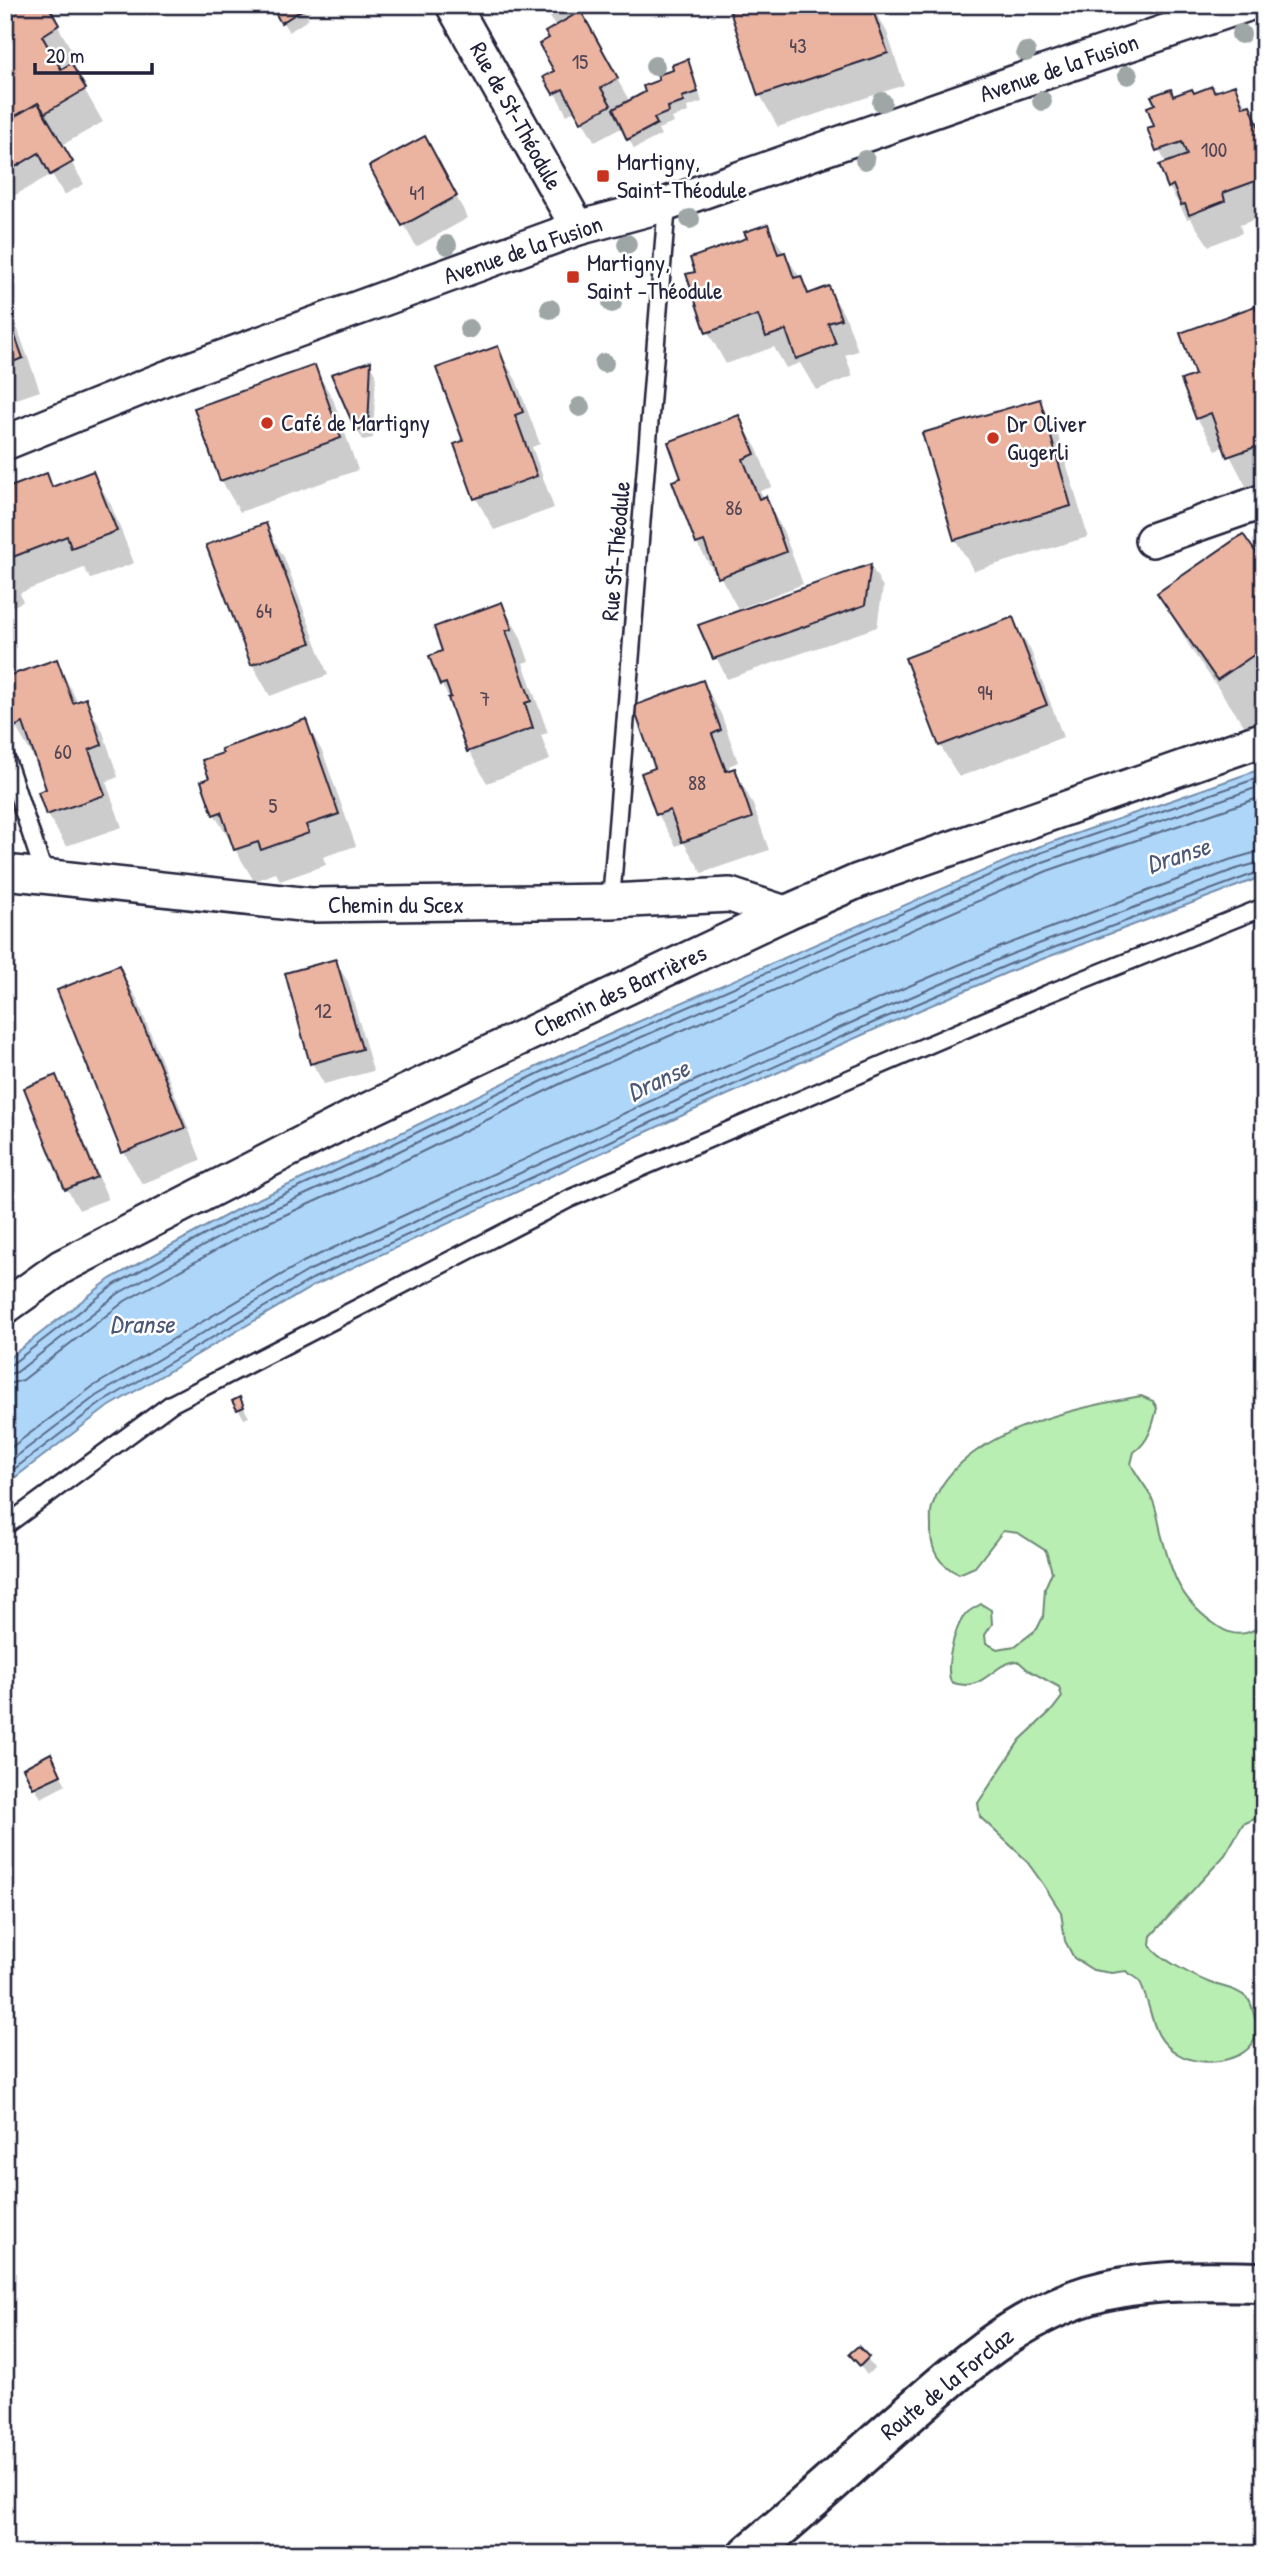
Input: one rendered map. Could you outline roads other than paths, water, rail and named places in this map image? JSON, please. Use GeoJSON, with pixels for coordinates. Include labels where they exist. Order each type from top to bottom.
{"type":"FeatureCollection","features":[{"type":"Feature","properties":{"kind":"main road","name":"Route de la Forclaz"},"geometry":{"type":"LineString","coordinates":[[749,2554],[969,2361],[1018,2326],[1068,2302],[1117,2289],[1170,2282],[1264,2282]]}},
{"type":"Feature","properties":{"kind":"street","name":"Rue de St-Théodule"},"geometry":{"type":"LineString","coordinates":[[453,5],[579,228]]}},
{"type":"Feature","properties":{"kind":"street","name":"Avenue de la Fusion"},"geometry":{"type":"LineString","coordinates":[[5,443],[166,378],[579,228],[667,204],[1245,5]]}},
{"type":"Feature","properties":{"kind":"street"},"geometry":{"type":"LineString","coordinates":[[1152,540],[1264,500]]}},
{"type":"Feature","properties":{"kind":"street","name":"Chemin des Barrières"},"geometry":{"type":"LineString","coordinates":[[5,1307],[61,1268],[357,1115],[785,913],[858,881],[1264,739]]}},
{"type":"Feature","properties":{"kind":"street","name":"Chemin du Scex"},"geometry":{"type":"LineString","coordinates":[[5,873],[310,905],[611,901],[730,895],[785,913]]}},
{"type":"Feature","properties":{"kind":"lane","name":"Rue St-Théodule"},"geometry":{"type":"LineString","coordinates":[[611,901],[667,204]]}},
{"type":"Feature","properties":{"kind":"lane"},"geometry":{"type":"LineString","coordinates":[[5,756],[45,876]]}},
{"type":"Feature","properties":{"kind":"lane"},"geometry":{"type":"LineString","coordinates":[[5,1526],[171,1404],[571,1198],[1047,994],[1264,906]]}},
{"type":"Feature","properties":{"kind":"water","name":"Dranse"},"geometry":{"type":"Polygon","coordinates":[[[1264,768],[1264,876],[1013,970],[878,1028],[315,1285],[105,1409],[5,1485],[5,1361],[110,1279],[245,1205],[553,1059],[1038,847],[1264,768]]]}},
{"type":"Feature","properties":{"kind":"place","name":"Martigny, Saint-Théodule"},"geometry":{"type":"Point","coordinates":[603,176]}},
{"type":"Feature","properties":{"kind":"place","name":"Martigny, Saint -Théodule"},"geometry":{"type":"Point","coordinates":[573,277]}},
{"type":"Feature","properties":{"kind":"place","name":"Café de Martigny"},"geometry":{"type":"Point","coordinates":[267,423]}},
{"type":"Feature","properties":{"kind":"place","name":"Dr Oliver Gugerli"},"geometry":{"type":"Point","coordinates":[993,438]}}]}
